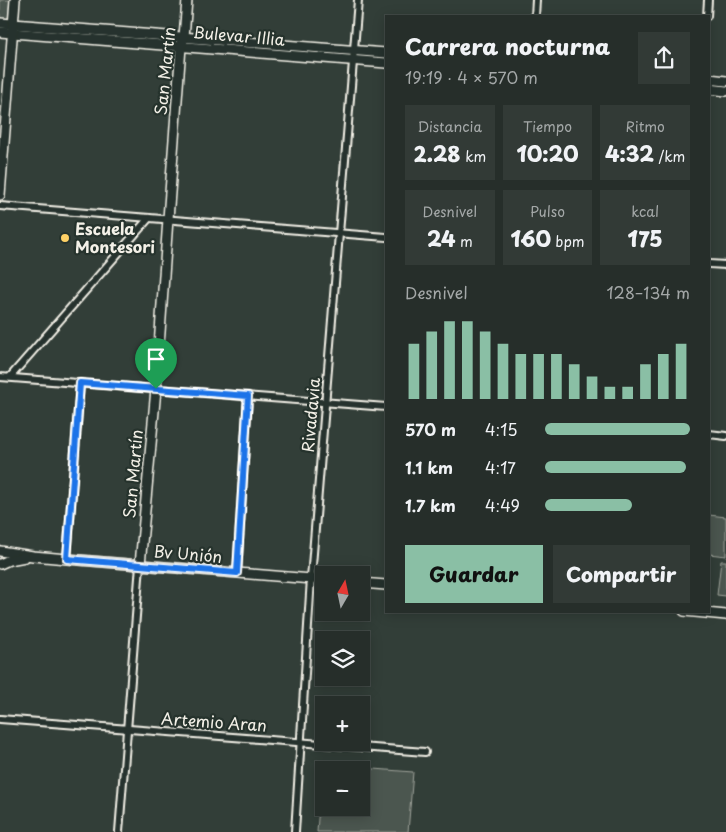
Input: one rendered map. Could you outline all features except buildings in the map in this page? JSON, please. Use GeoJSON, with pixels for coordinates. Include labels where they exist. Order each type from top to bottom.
{"type":"FeatureCollection","features":[{"type":"Feature","properties":{"kind":"main road"},"geometry":{"type":"LineString","coordinates":[[0,195],[16,0]]}},
{"type":"Feature","properties":{"kind":"main road","name":"San Martín"},"geometry":{"type":"LineString","coordinates":[[140,565],[187,0]]}},
{"type":"Feature","properties":{"kind":"main road","name":"Bulevar Illia"},"geometry":{"type":"LineString","coordinates":[[0,23],[13,28],[354,56],[385,63]]}},
{"type":"Feature","properties":{"kind":"main road","name":"Bulevar Illia"},"geometry":{"type":"LineString","coordinates":[[0,32],[13,28]]}},
{"type":"Feature","properties":{"kind":"main road","name":"Bulevar Illia"},"geometry":{"type":"LineString","coordinates":[[354,56],[385,54]]}},
{"type":"Feature","properties":{"kind":"main road"},"geometry":{"type":"LineString","coordinates":[[710,79],[726,80]]}},
{"type":"Feature","properties":{"kind":"main road"},"geometry":{"type":"LineString","coordinates":[[710,89],[726,91]]}},
{"type":"Feature","properties":{"kind":"main road"},"geometry":{"type":"LineString","coordinates":[[0,551],[33,556]]}},
{"type":"Feature","properties":{"kind":"main road"},"geometry":{"type":"LineString","coordinates":[[0,564],[10,560],[33,556]]}},
{"type":"Feature","properties":{"kind":"main road","name":"Bv Unión"},"geometry":{"type":"LineString","coordinates":[[33,556],[315,579]]}},
{"type":"Feature","properties":{"kind":"main road"},"geometry":{"type":"LineString","coordinates":[[370,584],[385,585]]}},
{"type":"Feature","properties":{"kind":"main road"},"geometry":{"type":"LineString","coordinates":[[705,613],[726,615]]}},
{"type":"Feature","properties":{"kind":"street","name":"Rivadavia"},"geometry":{"type":"LineString","coordinates":[[295,832],[311,578],[358,0]]}},
{"type":"Feature","properties":{"kind":"street"},"geometry":{"type":"LineString","coordinates":[[535,15],[536,0]]}},
{"type":"Feature","properties":{"kind":"street"},"geometry":{"type":"LineString","coordinates":[[707,15],[708,0]]}},
{"type":"Feature","properties":{"kind":"street"},"geometry":{"type":"LineString","coordinates":[[0,206],[385,237]]}},
{"type":"Feature","properties":{"kind":"street"},"geometry":{"type":"LineString","coordinates":[[10,377],[149,218]]}},
{"type":"Feature","properties":{"kind":"street"},"geometry":{"type":"LineString","coordinates":[[710,264],[726,265]]}},
{"type":"Feature","properties":{"kind":"street"},"geometry":{"type":"LineString","coordinates":[[0,376],[385,407]]}},
{"type":"Feature","properties":{"kind":"street"},"geometry":{"type":"LineString","coordinates":[[67,559],[80,383]]}},
{"type":"Feature","properties":{"kind":"street"},"geometry":{"type":"LineString","coordinates":[[237,573],[248,396]]}},
{"type":"Feature","properties":{"kind":"street"},"geometry":{"type":"LineString","coordinates":[[710,434],[726,436]]}},
{"type":"Feature","properties":{"kind":"street","name":"San Martín"},"geometry":{"type":"LineString","coordinates":[[120,832],[140,565]]}},
{"type":"Feature","properties":{"kind":"street","name":"Artemio Aran"},"geometry":{"type":"LineString","coordinates":[[0,718],[425,752]]}},
{"type":"Feature","properties":{"kind":"shaded area"},"geometry":{"type":"Polygon","coordinates":[[[0,0],[10,0],[8,20],[0,19],[0,0]]]}},
{"type":"Feature","properties":{"kind":"shaded area"},"geometry":{"type":"Polygon","coordinates":[[[710,515],[726,517],[726,556],[710,554],[710,515]]]}},
{"type":"Feature","properties":{"kind":"shaded area"},"geometry":{"type":"Polygon","coordinates":[[[721,561],[726,561],[726,596],[717,595],[721,561]]]}},
{"type":"Feature","properties":{"kind":"shaded area"},"geometry":{"type":"Polygon","coordinates":[[[370,769],[413,772],[408,832],[317,832],[318,816],[370,816],[370,769]]]}},
{"type":"Feature","properties":{"kind":"place","name":"Escuela Montesori"},"geometry":{"type":"Point","coordinates":[65,238]}},
{"type":"Feature","properties":{"kind":"route"},"geometry":{"type":"LineString","coordinates":[[80,383],[156,389],[248,396],[237,573],[67,559],[80,383]]}}]}
